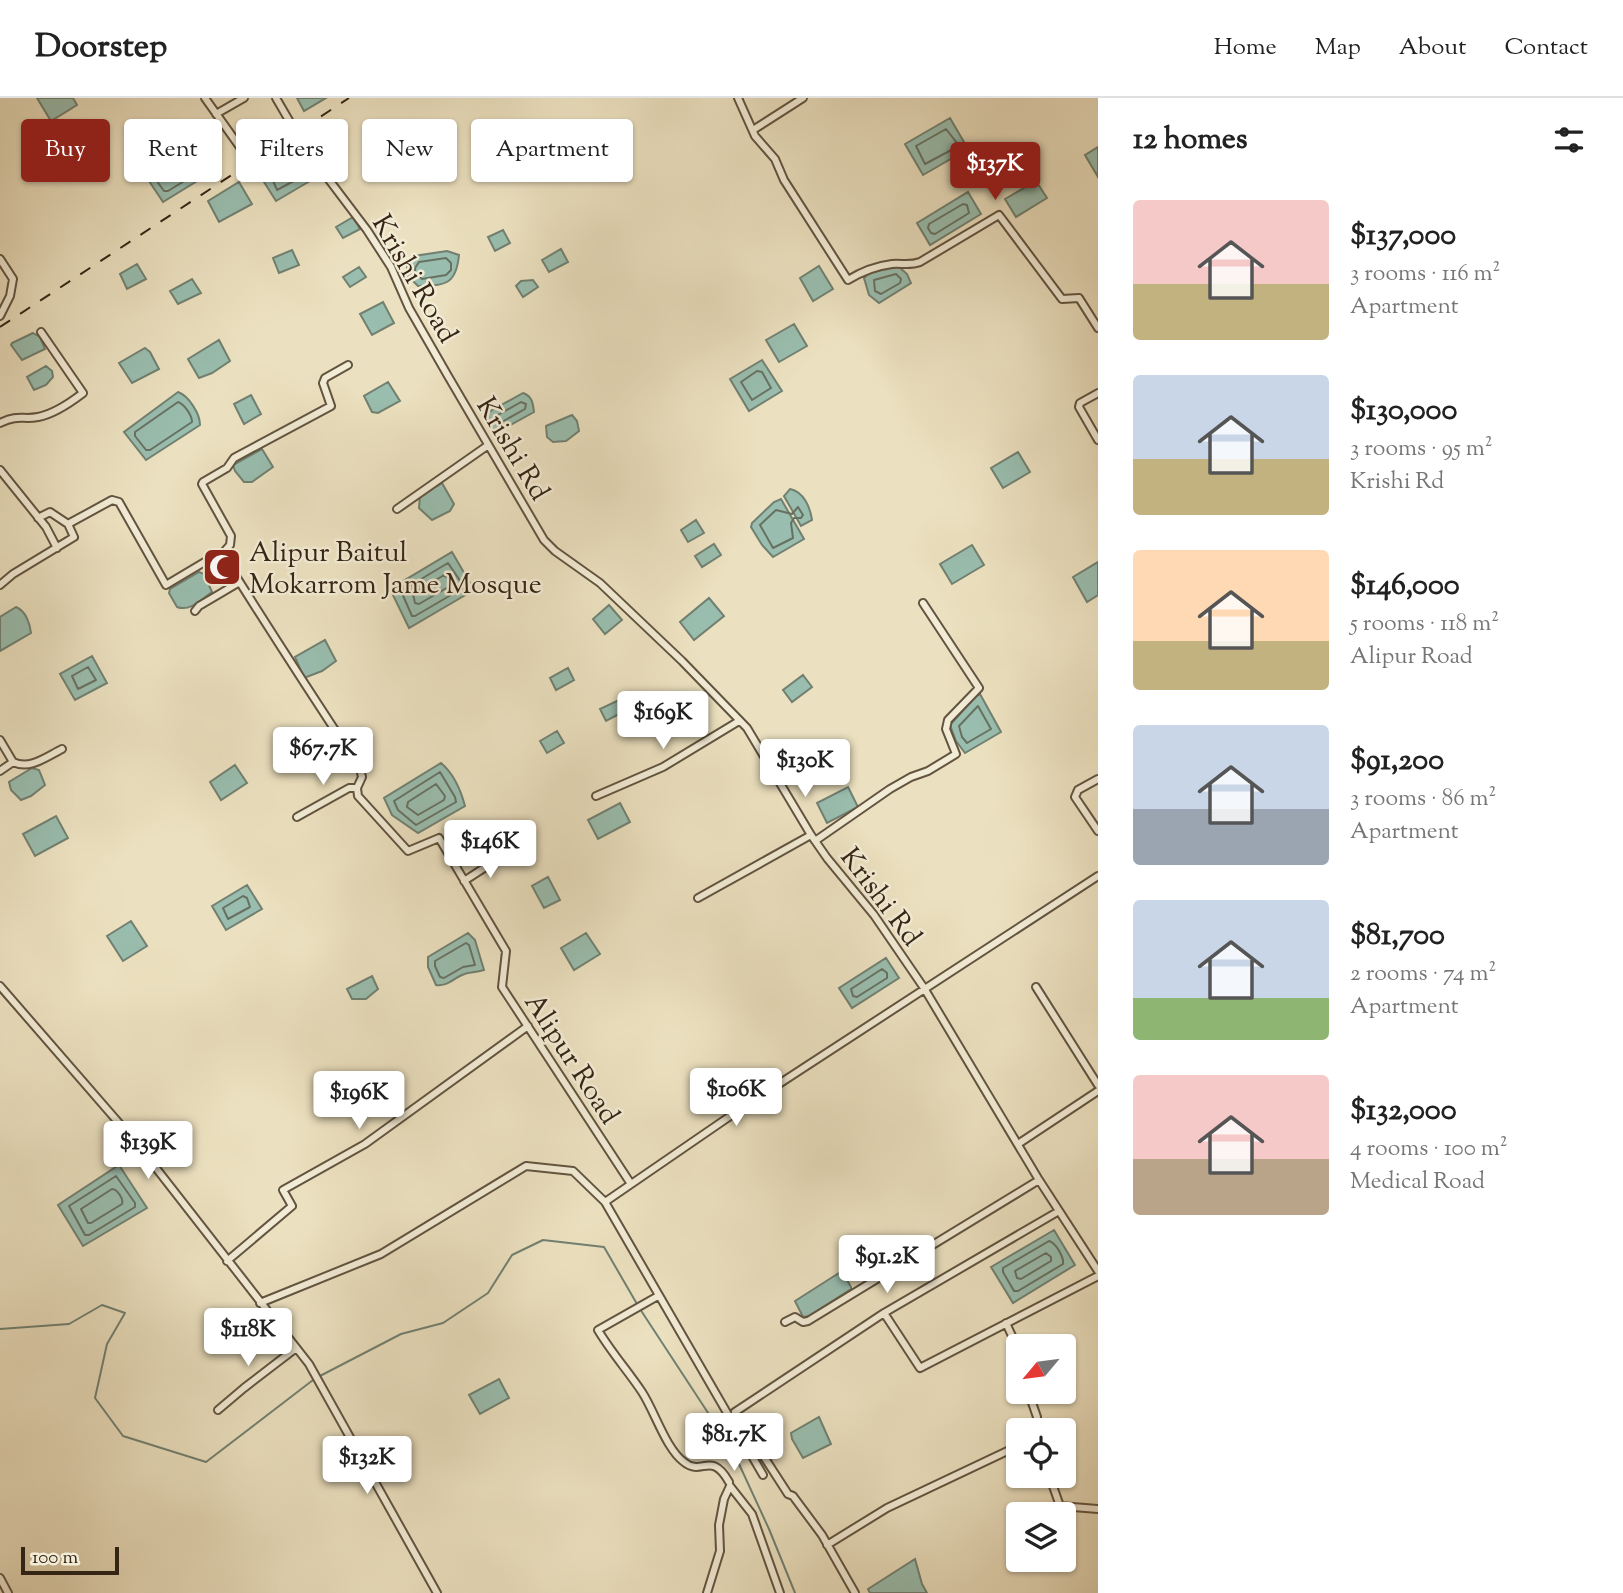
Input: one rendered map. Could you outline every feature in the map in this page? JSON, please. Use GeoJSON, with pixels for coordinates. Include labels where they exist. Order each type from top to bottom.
{"type":"FeatureCollection","features":[{"type":"Feature","properties":{"kind":"street"},"geometry":{"type":"LineString","coordinates":[[205,98],[236,142]]}},
{"type":"Feature","properties":{"kind":"street"},"geometry":{"type":"LineString","coordinates":[[216,114],[244,98]]}},
{"type":"Feature","properties":{"kind":"street","name":"Krishi Road"},"geometry":{"type":"LineString","coordinates":[[276,98],[305,148],[367,230],[391,267],[410,308],[448,376]]}},
{"type":"Feature","properties":{"kind":"street"},"geometry":{"type":"LineString","coordinates":[[738,98],[753,130],[775,159],[784,180],[848,280],[863,271],[920,262],[999,215],[1062,299],[1079,298],[1098,328]]}},
{"type":"Feature","properties":{"kind":"street"},"geometry":{"type":"LineString","coordinates":[[753,130],[803,98]]}},
{"type":"Feature","properties":{"kind":"street"},"geometry":{"type":"LineString","coordinates":[[0,258],[13,279],[0,316]]}},
{"type":"Feature","properties":{"kind":"street"},"geometry":{"type":"LineString","coordinates":[[0,423],[14,417],[41,417],[70,404],[83,393],[41,332]]}},
{"type":"Feature","properties":{"kind":"street"},"geometry":{"type":"LineString","coordinates":[[68,524],[101,504],[112,500],[120,502],[166,584],[222,554],[230,545],[231,536],[203,482],[227,468],[234,458],[331,406],[323,383],[325,378],[348,366]]}},
{"type":"Feature","properties":{"kind":"street","name":"Krishi Rd"},"geometry":{"type":"LineString","coordinates":[[448,376],[544,540],[600,583],[747,728],[813,838],[874,915],[924,988],[1098,1273]]}},
{"type":"Feature","properties":{"kind":"street"},"geometry":{"type":"LineString","coordinates":[[1098,393],[1080,403],[1079,407],[1098,440]]}},
{"type":"Feature","properties":{"kind":"street"},"geometry":{"type":"LineString","coordinates":[[397,509],[487,446]]}},
{"type":"Feature","properties":{"kind":"street"},"geometry":{"type":"LineString","coordinates":[[0,470],[38,518],[57,548]]}},
{"type":"Feature","properties":{"kind":"street"},"geometry":{"type":"LineString","coordinates":[[0,585],[13,574],[74,537],[68,524],[50,512],[38,518]]}},
{"type":"Feature","properties":{"kind":"street","name":"Alipur Road"},"geometry":{"type":"LineString","coordinates":[[222,554],[359,768],[362,777],[357,788],[358,796],[408,850],[439,838],[506,951],[502,987],[631,1184]]}},
{"type":"Feature","properties":{"kind":"street"},"geometry":{"type":"LineString","coordinates":[[195,611],[239,583]]}},
{"type":"Feature","properties":{"kind":"street"},"geometry":{"type":"LineString","coordinates":[[698,898],[813,838],[890,789],[956,754],[946,729],[948,720],[979,688],[923,603]]}},
{"type":"Feature","properties":{"kind":"street"},"geometry":{"type":"LineString","coordinates":[[596,796],[663,766],[739,721]]}},
{"type":"Feature","properties":{"kind":"street"},"geometry":{"type":"LineString","coordinates":[[0,740],[13,762],[21,765],[29,765],[62,749]]}},
{"type":"Feature","properties":{"kind":"street"},"geometry":{"type":"LineString","coordinates":[[0,771],[13,762]]}},
{"type":"Feature","properties":{"kind":"street"},"geometry":{"type":"LineString","coordinates":[[1098,779],[1078,790],[1075,797],[1098,831]]}},
{"type":"Feature","properties":{"kind":"street"},"geometry":{"type":"LineString","coordinates":[[297,817],[349,788],[357,788]]}},
{"type":"Feature","properties":{"kind":"street"},"geometry":{"type":"LineString","coordinates":[[464,881],[498,859]]}},
{"type":"Feature","properties":{"kind":"street"},"geometry":{"type":"LineString","coordinates":[[605,1202],[924,988],[1098,876]]}},
{"type":"Feature","properties":{"kind":"street"},"geometry":{"type":"LineString","coordinates":[[0,986],[138,1145],[309,1364],[437,1593]]}},
{"type":"Feature","properties":{"kind":"street"},"geometry":{"type":"LineString","coordinates":[[1036,987],[1098,1085]]}},
{"type":"Feature","properties":{"kind":"street"},"geometry":{"type":"LineString","coordinates":[[228,1261],[292,1206],[283,1190],[365,1144],[527,1026]]}},
{"type":"Feature","properties":{"kind":"street"},"geometry":{"type":"LineString","coordinates":[[1018,1144],[1098,1091]]}},
{"type":"Feature","properties":{"kind":"street"},"geometry":{"type":"LineString","coordinates":[[260,1303],[381,1254],[526,1166],[573,1171],[605,1202],[763,1475]]}},
{"type":"Feature","properties":{"kind":"street"},"geometry":{"type":"LineString","coordinates":[[785,1322],[795,1317],[803,1322],[808,1321],[1039,1180]]}},
{"type":"Feature","properties":{"kind":"street"},"geometry":{"type":"LineString","coordinates":[[855,1593],[827,1545],[793,1496],[788,1494],[735,1412],[884,1313],[1059,1211]]}},
{"type":"Feature","properties":{"kind":"street"},"geometry":{"type":"LineString","coordinates":[[884,1313],[920,1368],[1098,1273]]}},
{"type":"Feature","properties":{"kind":"street"},"geometry":{"type":"LineString","coordinates":[[658,1296],[598,1330],[642,1392],[674,1451],[683,1462],[690,1466],[715,1465],[722,1470],[729,1482]]}},
{"type":"Feature","properties":{"kind":"street"},"geometry":{"type":"LineString","coordinates":[[1006,1324],[1011,1334]]}},
{"type":"Feature","properties":{"kind":"street"},"geometry":{"type":"LineString","coordinates":[[218,1410],[296,1348]]}},
{"type":"Feature","properties":{"kind":"street"},"geometry":{"type":"LineString","coordinates":[[827,1545],[887,1508],[1006,1452]]}},
{"type":"Feature","properties":{"kind":"street"},"geometry":{"type":"LineString","coordinates":[[707,1593],[720,1551],[719,1525],[724,1499],[730,1486],[752,1514],[780,1593]]}},
{"type":"Feature","properties":{"kind":"street"},"geometry":{"type":"LineString","coordinates":[[1053,1488],[1060,1507],[1098,1509]]}},
{"type":"Feature","properties":{"kind":"street"},"geometry":{"type":"LineString","coordinates":[[0,1578],[8,1593]]}},
{"type":"Feature","properties":{"kind":"water"},"geometry":{"type":"Polygon","coordinates":[[[37,98],[73,98],[77,105],[50,119],[37,98]]]}},
{"type":"Feature","properties":{"kind":"water"},"geometry":{"type":"Polygon","coordinates":[[[297,98],[326,98],[304,111],[297,98]]]}},
{"type":"Feature","properties":{"kind":"water"},"geometry":{"type":"Polygon","coordinates":[[[950,118],[968,149],[923,175],[905,144],[950,118]]]}},
{"type":"Feature","properties":{"kind":"water"},"geometry":{"type":"Polygon","coordinates":[[[1098,147],[1098,177],[1085,155],[1098,147]]]}},
{"type":"Feature","properties":{"kind":"water"},"geometry":{"type":"Polygon","coordinates":[[[1013,154],[1021,169],[993,186],[985,171],[1013,154]]]}},
{"type":"Feature","properties":{"kind":"water"},"geometry":{"type":"Polygon","coordinates":[[[1036,181],[1047,198],[1016,217],[1005,199],[1036,181]]]}},
{"type":"Feature","properties":{"kind":"water"},"geometry":{"type":"Polygon","coordinates":[[[150,182],[196,182],[163,202],[150,182]]]}},
{"type":"Feature","properties":{"kind":"water"},"geometry":{"type":"Polygon","coordinates":[[[239,182],[252,204],[219,222],[208,201],[239,182]]]}},
{"type":"Feature","properties":{"kind":"water"},"geometry":{"type":"Polygon","coordinates":[[[264,182],[308,182],[276,201],[264,182]]]}},
{"type":"Feature","properties":{"kind":"water"},"geometry":{"type":"Polygon","coordinates":[[[968,192],[981,214],[930,245],[917,223],[968,192]]]}},
{"type":"Feature","properties":{"kind":"water"},"geometry":{"type":"Polygon","coordinates":[[[353,217],[360,229],[343,238],[336,227],[353,217]]]}},
{"type":"Feature","properties":{"kind":"water"},"geometry":{"type":"Polygon","coordinates":[[[503,230],[510,243],[495,251],[488,237],[503,230]]]}},
{"type":"Feature","properties":{"kind":"water"},"geometry":{"type":"Polygon","coordinates":[[[561,249],[568,262],[549,272],[542,260],[561,249]]]}},
{"type":"Feature","properties":{"kind":"water"},"geometry":{"type":"Polygon","coordinates":[[[292,250],[299,265],[279,273],[273,258],[292,250]]]}},
{"type":"Feature","properties":{"kind":"water"},"geometry":{"type":"Polygon","coordinates":[[[447,251],[459,255],[458,265],[448,281],[418,286],[408,276],[407,266],[414,256],[447,251]]]}},
{"type":"Feature","properties":{"kind":"water"},"geometry":{"type":"Polygon","coordinates":[[[137,264],[146,279],[127,289],[120,274],[137,264]]]}},
{"type":"Feature","properties":{"kind":"water"},"geometry":{"type":"Polygon","coordinates":[[[819,266],[833,289],[813,301],[800,278],[819,266]]]}},
{"type":"Feature","properties":{"kind":"water"},"geometry":{"type":"Polygon","coordinates":[[[898,266],[907,274],[911,283],[879,303],[869,295],[864,278],[869,273],[898,266]]]}},
{"type":"Feature","properties":{"kind":"water"},"geometry":{"type":"Polygon","coordinates":[[[359,267],[366,277],[350,287],[343,277],[359,267]]]}},
{"type":"Feature","properties":{"kind":"water"},"geometry":{"type":"Polygon","coordinates":[[[192,279],[201,293],[178,304],[170,291],[192,279]]]}},
{"type":"Feature","properties":{"kind":"water"},"geometry":{"type":"Polygon","coordinates":[[[533,280],[538,287],[523,297],[516,286],[521,281],[533,280]]]}},
{"type":"Feature","properties":{"kind":"water"},"geometry":{"type":"Polygon","coordinates":[[[383,302],[394,323],[372,335],[360,314],[383,302]]]}},
{"type":"Feature","properties":{"kind":"water"},"geometry":{"type":"Polygon","coordinates":[[[794,324],[807,346],[779,362],[766,340],[794,324]]]}},
{"type":"Feature","properties":{"kind":"water"},"geometry":{"type":"Polygon","coordinates":[[[33,333],[40,337],[45,349],[22,360],[11,345],[33,333]]]}},
{"type":"Feature","properties":{"kind":"water"},"geometry":{"type":"Polygon","coordinates":[[[219,340],[230,361],[199,378],[188,359],[219,340]]]}},
{"type":"Feature","properties":{"kind":"water"},"geometry":{"type":"Polygon","coordinates":[[[145,348],[159,369],[132,383],[119,363],[145,348]]]}},
{"type":"Feature","properties":{"kind":"water"},"geometry":{"type":"Polygon","coordinates":[[[762,360],[782,391],[749,411],[730,379],[762,360]]]}},
{"type":"Feature","properties":{"kind":"water"},"geometry":{"type":"Polygon","coordinates":[[[46,366],[52,371],[53,377],[46,385],[34,390],[27,377],[46,366]]]}},
{"type":"Feature","properties":{"kind":"water"},"geometry":{"type":"Polygon","coordinates":[[[388,382],[400,401],[378,413],[372,412],[364,396],[388,382]]]}},
{"type":"Feature","properties":{"kind":"water"},"geometry":{"type":"Polygon","coordinates":[[[178,392],[193,406],[200,425],[146,460],[124,432],[178,392]]]}},
{"type":"Feature","properties":{"kind":"water"},"geometry":{"type":"Polygon","coordinates":[[[523,393],[532,400],[534,412],[498,432],[493,430],[486,421],[487,413],[523,393]]]}},
{"type":"Feature","properties":{"kind":"water"},"geometry":{"type":"Polygon","coordinates":[[[251,395],[261,414],[244,424],[234,404],[251,395]]]}},
{"type":"Feature","properties":{"kind":"water"},"geometry":{"type":"Polygon","coordinates":[[[572,415],[577,421],[579,431],[566,441],[553,442],[547,437],[546,426],[572,415]]]}},
{"type":"Feature","properties":{"kind":"water"},"geometry":{"type":"Polygon","coordinates":[[[262,449],[273,467],[252,482],[244,482],[233,465],[262,449]]]}},
{"type":"Feature","properties":{"kind":"water"},"geometry":{"type":"Polygon","coordinates":[[[1018,452],[1030,472],[1003,488],[991,468],[1018,452]]]}},
{"type":"Feature","properties":{"kind":"water"},"geometry":{"type":"Polygon","coordinates":[[[442,483],[454,504],[450,511],[432,520],[419,508],[420,495],[442,483]]]}},
{"type":"Feature","properties":{"kind":"water"},"geometry":{"type":"Polygon","coordinates":[[[790,489],[803,497],[810,510],[812,520],[801,526],[784,496],[790,489]]]}},
{"type":"Feature","properties":{"kind":"water"},"geometry":{"type":"Polygon","coordinates":[[[781,499],[804,539],[773,557],[751,527],[774,502],[781,499]]]}},
{"type":"Feature","properties":{"kind":"water"},"geometry":{"type":"Polygon","coordinates":[[[696,520],[704,533],[688,542],[681,530],[696,520]]]}},
{"type":"Feature","properties":{"kind":"water"},"geometry":{"type":"Polygon","coordinates":[[[714,544],[721,555],[702,567],[695,556],[714,544]]]}},
{"type":"Feature","properties":{"kind":"water"},"geometry":{"type":"Polygon","coordinates":[[[972,545],[984,565],[952,584],[940,564],[972,545]]]}},
{"type":"Feature","properties":{"kind":"water"},"geometry":{"type":"Polygon","coordinates":[[[452,552],[474,590],[409,628],[390,589],[452,552]]]}},
{"type":"Feature","properties":{"kind":"water"},"geometry":{"type":"Polygon","coordinates":[[[1098,562],[1098,595],[1087,602],[1073,577],[1098,562]]]}},
{"type":"Feature","properties":{"kind":"water"},"geometry":{"type":"Polygon","coordinates":[[[199,572],[204,574],[212,592],[187,608],[177,607],[169,593],[170,589],[199,572]]]}},
{"type":"Feature","properties":{"kind":"water"},"geometry":{"type":"Polygon","coordinates":[[[709,598],[724,616],[694,640],[680,622],[709,598]]]}},
{"type":"Feature","properties":{"kind":"water"},"geometry":{"type":"Polygon","coordinates":[[[609,605],[622,620],[605,634],[593,619],[609,605]]]}},
{"type":"Feature","properties":{"kind":"water"},"geometry":{"type":"Polygon","coordinates":[[[16,607],[25,615],[31,633],[0,651],[0,617],[16,607]]]}},
{"type":"Feature","properties":{"kind":"water"},"geometry":{"type":"Polygon","coordinates":[[[325,640],[336,661],[322,671],[304,678],[295,657],[325,640]]]}},
{"type":"Feature","properties":{"kind":"water"},"geometry":{"type":"Polygon","coordinates":[[[92,656],[107,683],[75,700],[60,674],[92,656]]]}},
{"type":"Feature","properties":{"kind":"water"},"geometry":{"type":"Polygon","coordinates":[[[568,668],[574,680],[556,690],[550,678],[568,668]]]}},
{"type":"Feature","properties":{"kind":"water"},"geometry":{"type":"Polygon","coordinates":[[[803,675],[812,687],[792,702],[783,690],[803,675]]]}},
{"type":"Feature","properties":{"kind":"water"},"geometry":{"type":"Polygon","coordinates":[[[980,694],[1001,732],[965,753],[956,741],[950,725],[980,694]]]}},
{"type":"Feature","properties":{"kind":"water"},"geometry":{"type":"Polygon","coordinates":[[[619,700],[625,711],[606,721],[600,709],[619,700]]]}},
{"type":"Feature","properties":{"kind":"water"},"geometry":{"type":"Polygon","coordinates":[[[557,731],[564,743],[547,753],[540,741],[557,731]]]}},
{"type":"Feature","properties":{"kind":"water"},"geometry":{"type":"Polygon","coordinates":[[[441,763],[456,783],[465,806],[418,833],[392,815],[384,798],[441,763]]]}},
{"type":"Feature","properties":{"kind":"water"},"geometry":{"type":"Polygon","coordinates":[[[235,765],[247,783],[221,800],[210,782],[235,765]]]}},
{"type":"Feature","properties":{"kind":"water"},"geometry":{"type":"Polygon","coordinates":[[[32,768],[39,770],[45,785],[21,800],[11,790],[9,782],[32,768]]]}},
{"type":"Feature","properties":{"kind":"water"},"geometry":{"type":"Polygon","coordinates":[[[848,787],[858,807],[827,823],[817,803],[848,787]]]}},
{"type":"Feature","properties":{"kind":"water"},"geometry":{"type":"Polygon","coordinates":[[[620,803],[630,822],[598,839],[588,820],[620,803]]]}},
{"type":"Feature","properties":{"kind":"water"},"geometry":{"type":"Polygon","coordinates":[[[56,816],[68,838],[35,856],[23,834],[56,816]]]}},
{"type":"Feature","properties":{"kind":"water"},"geometry":{"type":"Polygon","coordinates":[[[548,877],[560,900],[544,908],[532,886],[548,877]]]}},
{"type":"Feature","properties":{"kind":"water"},"geometry":{"type":"Polygon","coordinates":[[[247,885],[262,909],[226,930],[212,906],[247,885]]]}},
{"type":"Feature","properties":{"kind":"water"},"geometry":{"type":"Polygon","coordinates":[[[131,921],[147,946],[123,961],[107,936],[131,921]]]}},
{"type":"Feature","properties":{"kind":"water"},"geometry":{"type":"Polygon","coordinates":[[[468,933],[475,940],[484,970],[464,974],[445,984],[436,985],[428,967],[428,957],[468,933]]]}},
{"type":"Feature","properties":{"kind":"water"},"geometry":{"type":"Polygon","coordinates":[[[586,933],[600,954],[574,970],[561,948],[586,933]]]}},
{"type":"Feature","properties":{"kind":"water"},"geometry":{"type":"Polygon","coordinates":[[[886,958],[899,978],[852,1008],[839,988],[886,958]]]}},
{"type":"Feature","properties":{"kind":"water"},"geometry":{"type":"Polygon","coordinates":[[[372,976],[378,989],[366,999],[352,999],[347,989],[372,976]]]}},
{"type":"Feature","properties":{"kind":"water"},"geometry":{"type":"Polygon","coordinates":[[[119,1165],[147,1208],[83,1246],[58,1205],[119,1165]]]}},
{"type":"Feature","properties":{"kind":"water"},"geometry":{"type":"Polygon","coordinates":[[[1054,1230],[1075,1265],[1013,1303],[991,1267],[1054,1230]]]}},
{"type":"Feature","properties":{"kind":"water"},"geometry":{"type":"Polygon","coordinates":[[[843,1273],[851,1289],[809,1316],[803,1317],[795,1301],[843,1273]]]}},
{"type":"Feature","properties":{"kind":"water"},"geometry":{"type":"Polygon","coordinates":[[[499,1379],[509,1398],[480,1414],[469,1395],[499,1379]]]}},
{"type":"Feature","properties":{"kind":"water"},"geometry":{"type":"Polygon","coordinates":[[[819,1417],[831,1444],[803,1458],[791,1433],[819,1417]]]}},
{"type":"Feature","properties":{"kind":"water"},"geometry":{"type":"Polygon","coordinates":[[[915,1559],[927,1593],[870,1593],[868,1589],[915,1559]]]}},
{"type":"Feature","properties":{"kind":"waterway"},"geometry":{"type":"LineString","coordinates":[[318,1377],[401,1334],[443,1323],[488,1293],[512,1255],[543,1240],[604,1247],[637,1304]]}},
{"type":"Feature","properties":{"kind":"waterway"},"geometry":{"type":"LineString","coordinates":[[0,1329],[69,1324],[102,1305],[125,1313],[107,1344],[95,1398],[123,1436],[206,1462],[313,1380]]}},
{"type":"Feature","properties":{"kind":"waterway"},"geometry":{"type":"LineString","coordinates":[[640,1309],[733,1451],[795,1593]]}},
{"type":"Feature","properties":{"kind":"railway"},"geometry":{"type":"LineString","coordinates":[[0,327],[349,98]]}},
{"type":"Feature","properties":{"kind":"place","name":"Alipur Baitul Mokarrom Jame Mosque"},"geometry":{"type":"Point","coordinates":[222,567]}}]}
